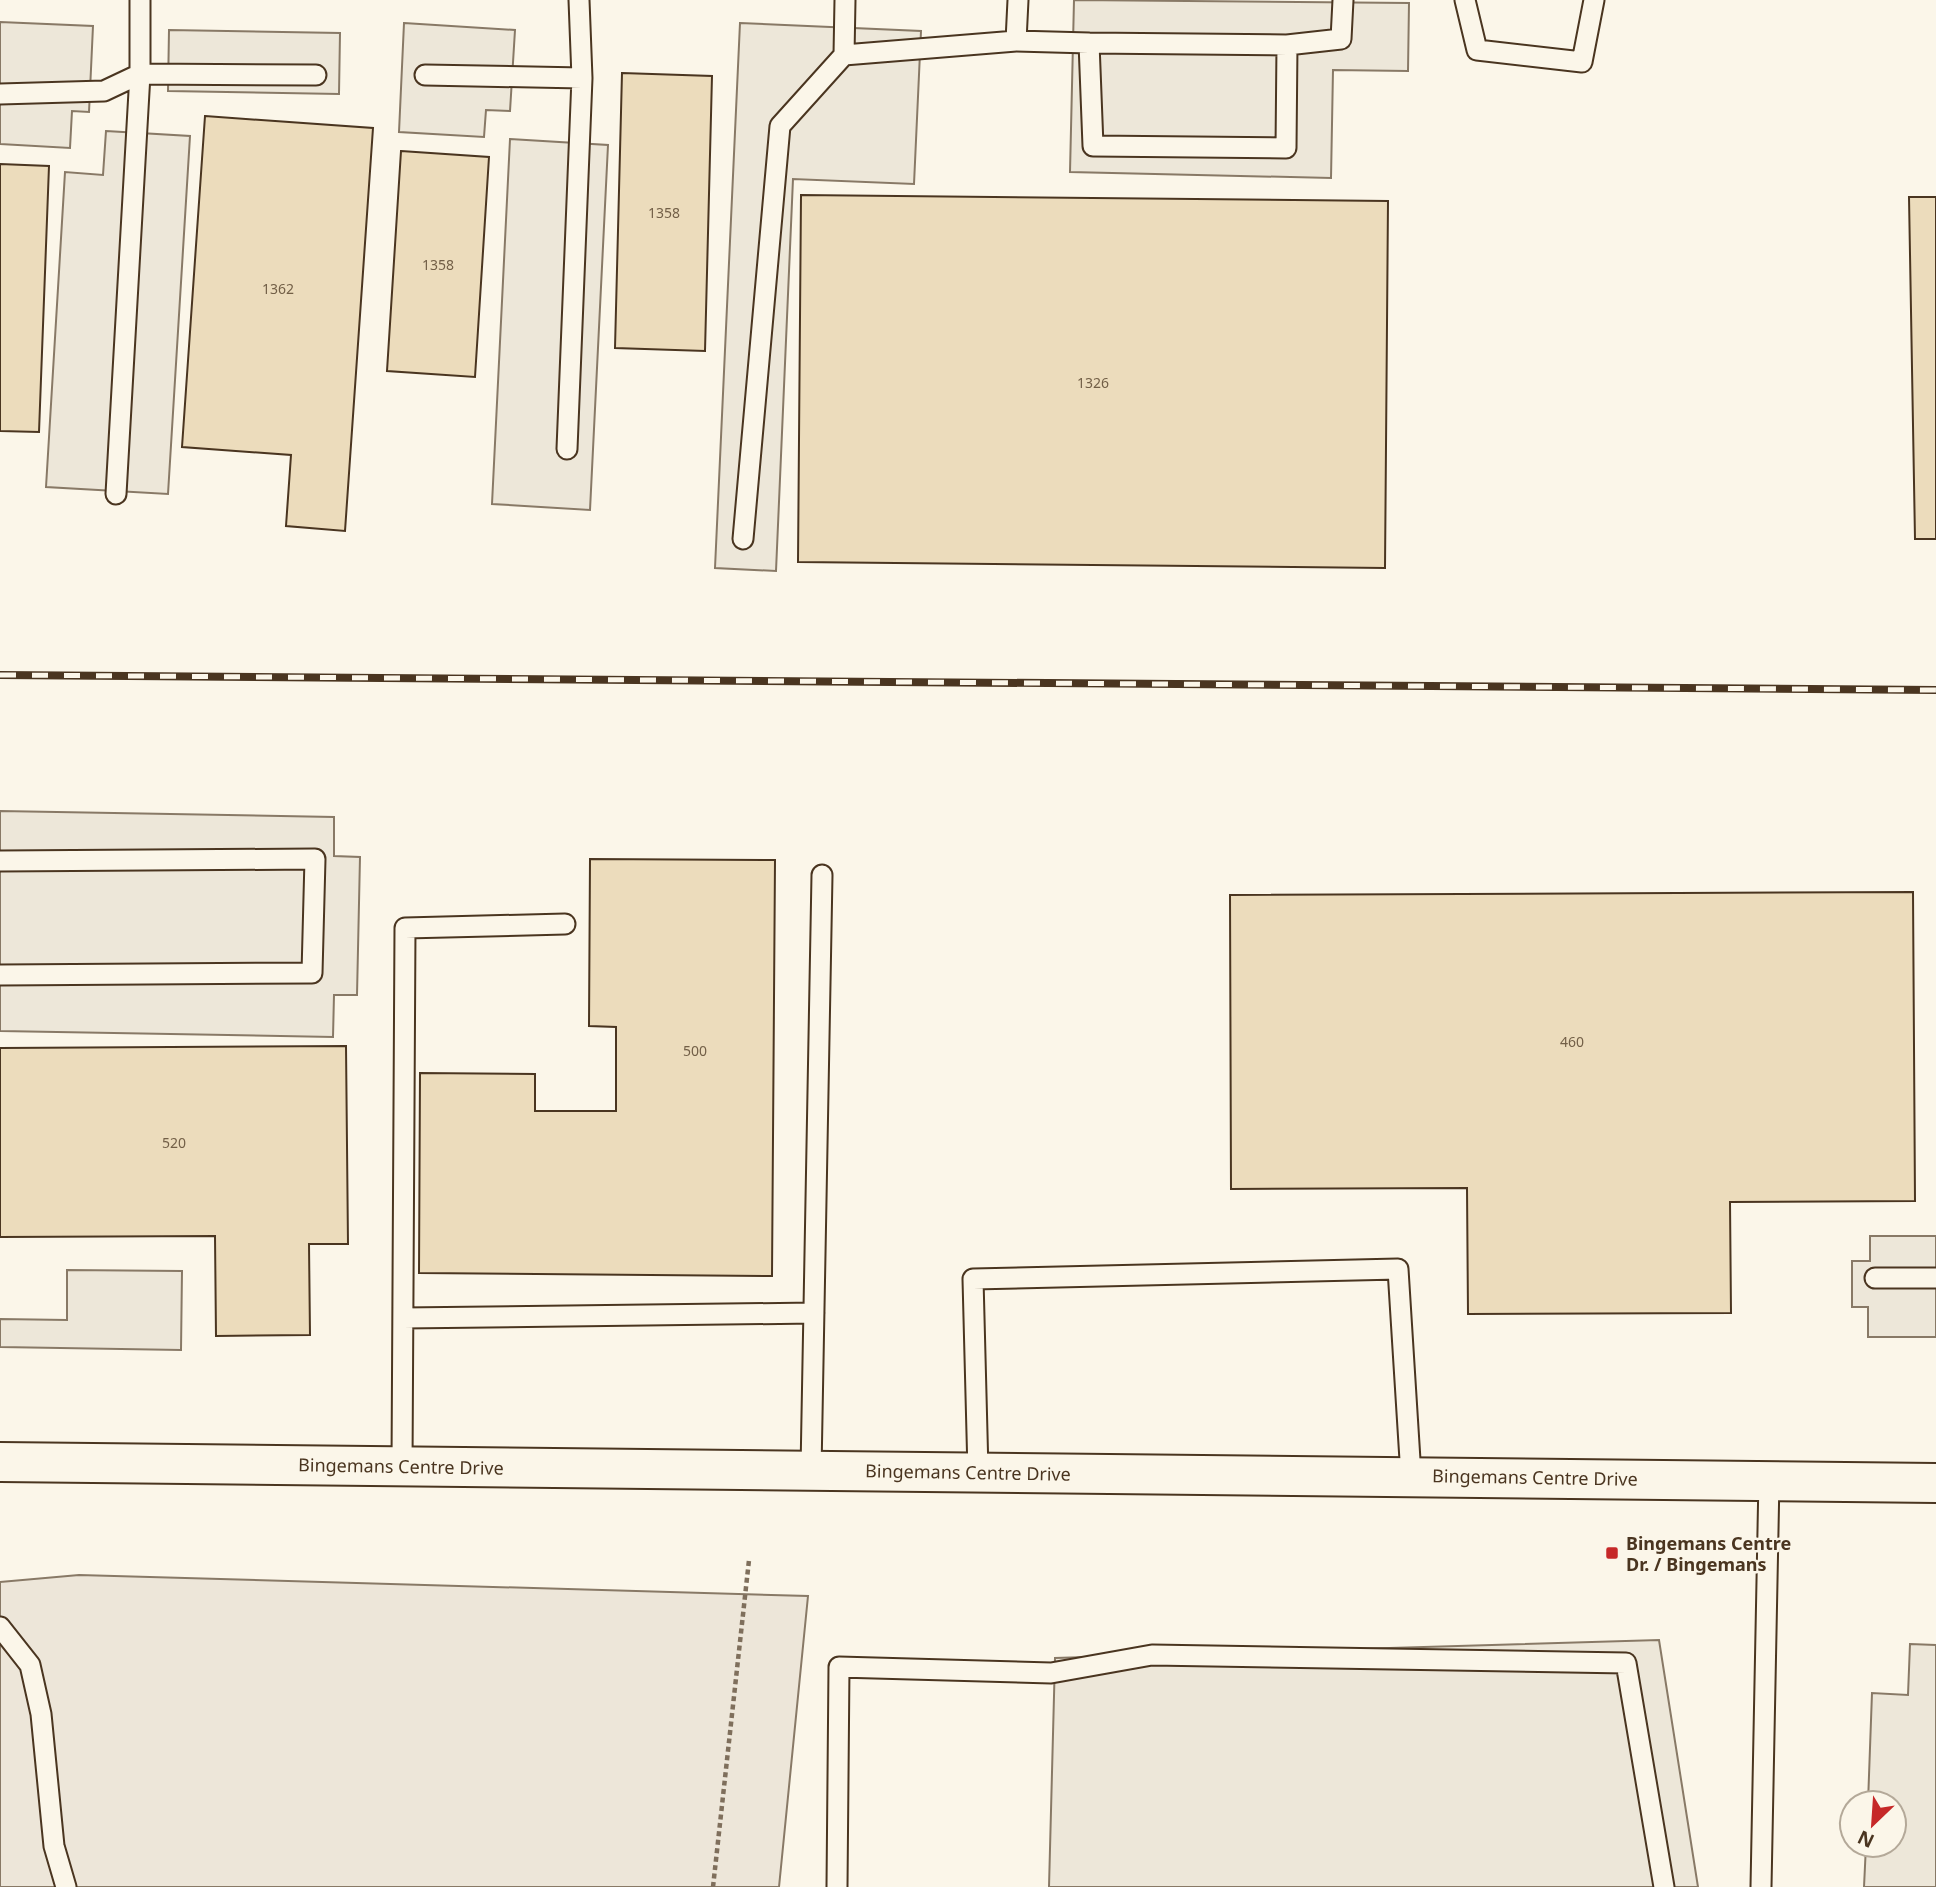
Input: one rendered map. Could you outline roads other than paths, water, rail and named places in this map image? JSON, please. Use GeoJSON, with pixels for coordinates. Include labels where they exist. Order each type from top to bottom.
{"type":"FeatureCollection","features":[{"type":"Feature","properties":{"kind":"main road","name":"Bingemans Centre Drive"},"geometry":{"type":"LineString","coordinates":[[0,1462],[1769,1479],[1936,1483]]}},
{"type":"Feature","properties":{"kind":"lane"},"geometry":{"type":"LineString","coordinates":[[116,494],[140,74],[140,0]]}},
{"type":"Feature","properties":{"kind":"lane"},"geometry":{"type":"LineString","coordinates":[[567,449],[582,78],[579,0]]}},
{"type":"Feature","properties":{"kind":"lane"},"geometry":{"type":"LineString","coordinates":[[743,539],[780,126],[844,55],[845,0]]}},
{"type":"Feature","properties":{"kind":"lane"},"geometry":{"type":"LineString","coordinates":[[1016,41],[1018,0]]}},
{"type":"Feature","properties":{"kind":"lane"},"geometry":{"type":"LineString","coordinates":[[844,55],[1016,41],[1287,45],[1342,39],[1343,0]]}},
{"type":"Feature","properties":{"kind":"lane"},"geometry":{"type":"LineString","coordinates":[[1465,0],[1477,50],[1582,62],[1594,0]]}},
{"type":"Feature","properties":{"kind":"lane"},"geometry":{"type":"LineString","coordinates":[[1089,43],[1093,146],[1258,148],[1286,148],[1287,45]]}},
{"type":"Feature","properties":{"kind":"lane"},"geometry":{"type":"LineString","coordinates":[[0,94],[104,91],[140,74],[316,75]]}},
{"type":"Feature","properties":{"kind":"lane"},"geometry":{"type":"LineString","coordinates":[[425,75],[582,78]]}},
{"type":"Feature","properties":{"kind":"lane"},"geometry":{"type":"LineString","coordinates":[[0,861],[315,859],[312,973],[0,975]]}},
{"type":"Feature","properties":{"kind":"lane"},"geometry":{"type":"LineString","coordinates":[[811,1470],[822,875]]}},
{"type":"Feature","properties":{"kind":"lane"},"geometry":{"type":"LineString","coordinates":[[402,1466],[405,928],[565,924]]}},
{"type":"Feature","properties":{"kind":"lane"},"geometry":{"type":"LineString","coordinates":[[978,1472],[974,1279],[1398,1269],[1411,1476]]}},
{"type":"Feature","properties":{"kind":"lane"},"geometry":{"type":"LineString","coordinates":[[1875,1278],[1936,1278]]}},
{"type":"Feature","properties":{"kind":"lane"},"geometry":{"type":"LineString","coordinates":[[403,1318],[814,1312]]}},
{"type":"Feature","properties":{"kind":"lane"},"geometry":{"type":"LineString","coordinates":[[1761,1887],[1769,1479]]}},
{"type":"Feature","properties":{"kind":"lane"},"geometry":{"type":"LineString","coordinates":[[0,1628],[30,1665],[41,1714],[54,1846],[66,1887]]}},
{"type":"Feature","properties":{"kind":"lane"},"geometry":{"type":"LineString","coordinates":[[837,1887],[839,1667],[1051,1673],[1152,1655],[1626,1663],[1664,1887]]}},
{"type":"Feature","properties":{"kind":"railway"},"geometry":{"type":"LineString","coordinates":[[0,675],[1936,690]]}},
{"type":"Feature","properties":{"kind":"place","name":"Bingemans Centre Dr. / Bingemans"},"geometry":{"type":"Point","coordinates":[1612,1553]}}]}
